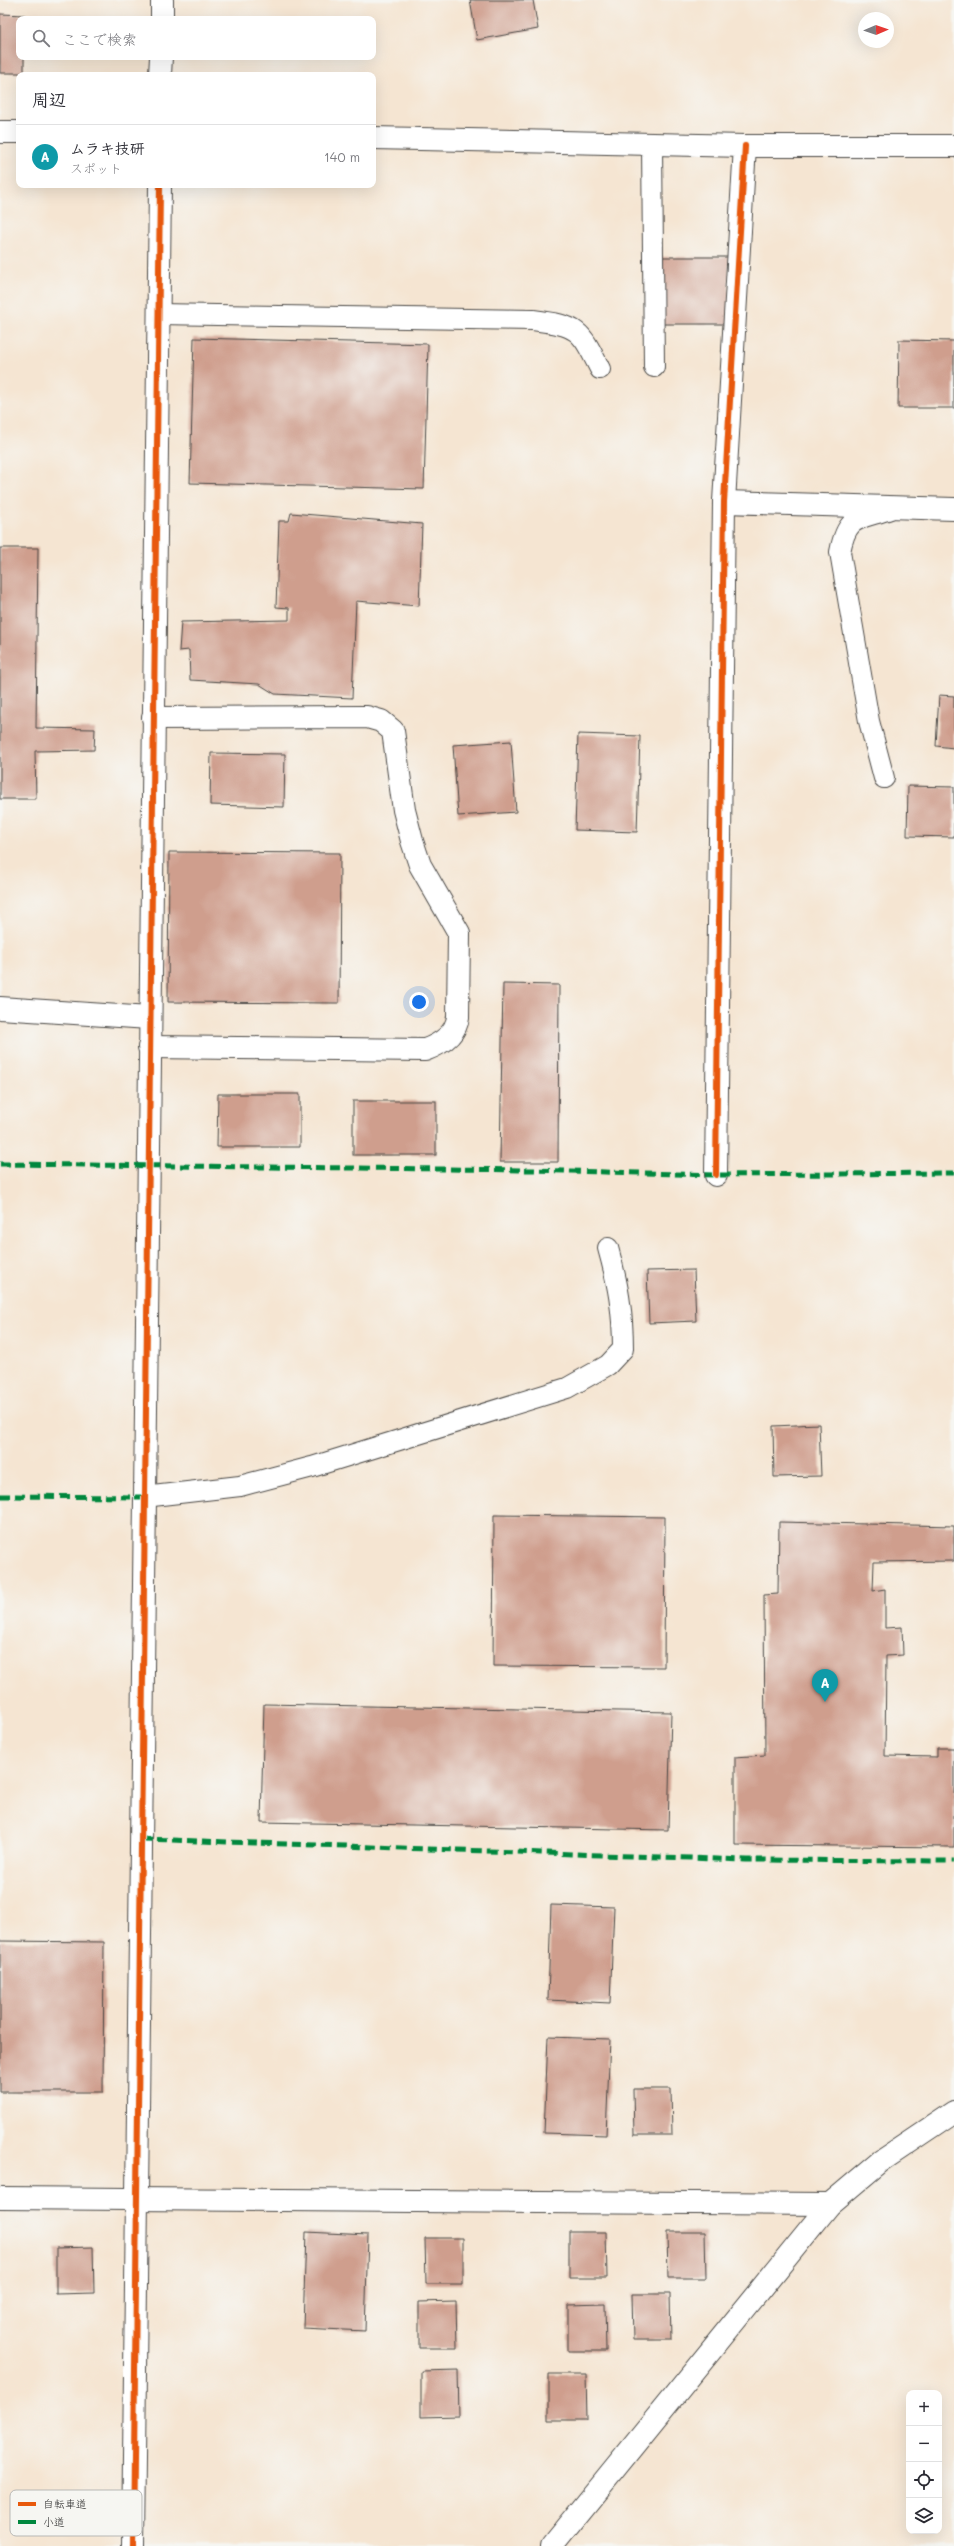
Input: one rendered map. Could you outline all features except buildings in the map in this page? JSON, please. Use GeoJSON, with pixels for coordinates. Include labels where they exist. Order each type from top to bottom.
{"type":"FeatureCollection","features":[{"type":"Feature","properties":{"kind":"street"},"geometry":{"type":"LineString","coordinates":[[162,0],[162,16]]}},
{"type":"Feature","properties":{"kind":"street"},"geometry":{"type":"LineString","coordinates":[[160,72],[161,60]]}},
{"type":"Feature","properties":{"kind":"street"},"geometry":{"type":"LineString","coordinates":[[0,132],[16,132]]}},
{"type":"Feature","properties":{"kind":"street"},"geometry":{"type":"LineString","coordinates":[[376,138],[746,146],[954,146]]}},
{"type":"Feature","properties":{"kind":"street"},"geometry":{"type":"LineString","coordinates":[[716,1175],[724,502],[746,146]]}},
{"type":"Feature","properties":{"kind":"street"},"geometry":{"type":"LineString","coordinates":[[135,2490],[149,1018],[160,188]]}},
{"type":"Feature","properties":{"kind":"street"},"geometry":{"type":"LineString","coordinates":[[724,502],[954,509]]}},
{"type":"Feature","properties":{"kind":"street"},"geometry":{"type":"LineString","coordinates":[[149,1046],[425,1050],[439,1045],[457,1028],[458,1017],[459,933],[420,865],[412,842],[404,810],[393,731],[380,721],[367,717],[153,718]]}},
{"type":"Feature","properties":{"kind":"street"},"geometry":{"type":"LineString","coordinates":[[0,1008],[149,1018]]}},
{"type":"Feature","properties":{"kind":"street"},"geometry":{"type":"LineString","coordinates":[[552,2546],[830,2204],[882,2161],[954,2112]]}},
{"type":"Feature","properties":{"kind":"street"},"geometry":{"type":"LineString","coordinates":[[0,2198],[830,2204]]}},
{"type":"Feature","properties":{"kind":"street"},"geometry":{"type":"LineString","coordinates":[[134,2536],[134,2546]]}},
{"type":"Feature","properties":{"kind":"lane"},"geometry":{"type":"LineString","coordinates":[[652,144],[654,367]]}},
{"type":"Feature","properties":{"kind":"lane"},"geometry":{"type":"LineString","coordinates":[[158,314],[533,320],[564,324],[585,338],[600,370]]}},
{"type":"Feature","properties":{"kind":"lane"},"geometry":{"type":"LineString","coordinates":[[884,778],[869,721],[840,552],[843,533],[852,522],[894,508]]}},
{"type":"Feature","properties":{"kind":"lane"},"geometry":{"type":"LineString","coordinates":[[144,1497],[240,1486],[312,1467],[567,1388],[608,1365],[623,1348],[623,1319],[620,1290],[608,1248]]}},
{"type":"Feature","properties":{"kind":"marked path"},"geometry":{"type":"LineString","coordinates":[[0,1164],[531,1170],[716,1175],[954,1173]]}},
{"type":"Feature","properties":{"kind":"marked path"},"geometry":{"type":"LineString","coordinates":[[0,1496],[144,1497]]}},
{"type":"Feature","properties":{"kind":"marked path"},"geometry":{"type":"LineString","coordinates":[[142,1839],[746,1860],[954,1861]]}},
{"type":"Feature","properties":{"kind":"cycle path"},"geometry":{"type":"LineString","coordinates":[[716,1175],[724,502],[745,146]]}},
{"type":"Feature","properties":{"kind":"cycle path"},"geometry":{"type":"LineString","coordinates":[[134,2490],[160,188]]}},
{"type":"Feature","properties":{"kind":"cycle path"},"geometry":{"type":"LineString","coordinates":[[133,2536],[133,2546]]}},
{"type":"Feature","properties":{"kind":"place","name":"ムラキ技研"},"geometry":{"type":"Point","coordinates":[825,1702]}}]}
